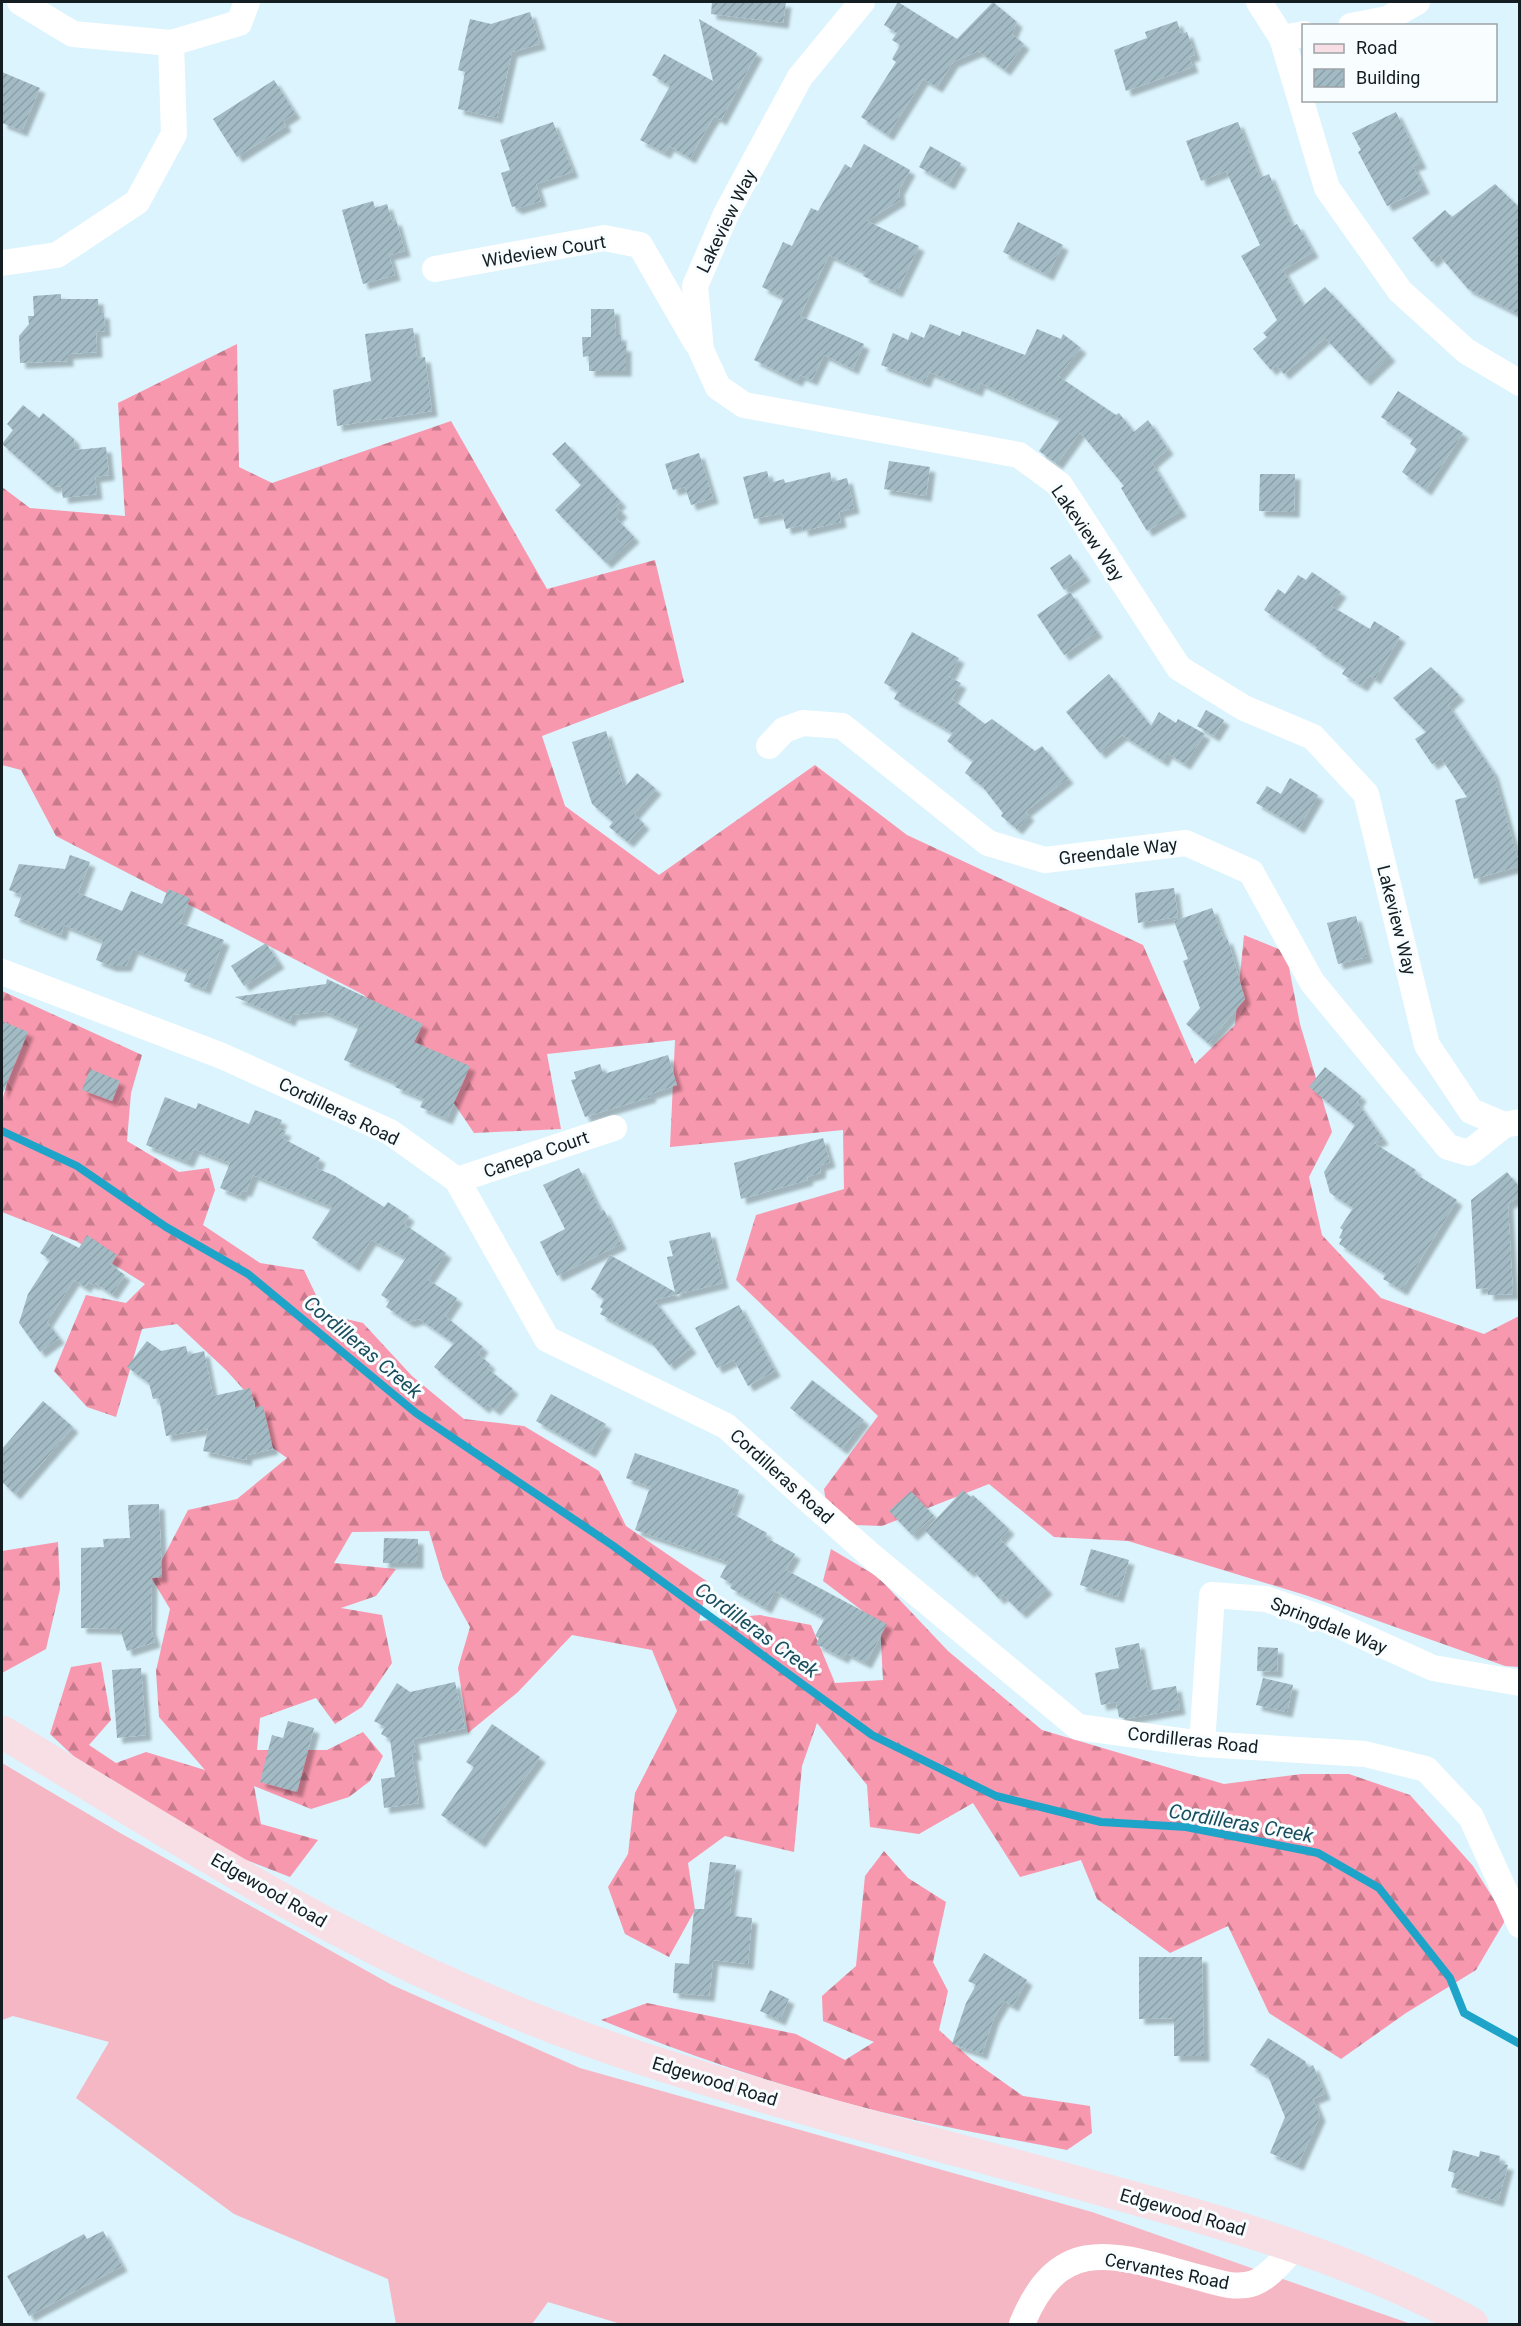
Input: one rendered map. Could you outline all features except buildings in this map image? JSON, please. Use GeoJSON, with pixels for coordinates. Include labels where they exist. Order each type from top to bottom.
{"type":"FeatureCollection","features":[{"type":"Feature","properties":{"kind":"main road","name":"Edgewood Road"},"geometry":{"type":"LineString","coordinates":[[2,1732],[323,1922],[395,1959],[523,2015],[665,2067],[1156,2204],[1295,2247],[1414,2295],[1472,2325]]}},
{"type":"Feature","properties":{"kind":"street"},"geometry":{"type":"LineString","coordinates":[[20,2],[74,34],[171,42],[239,23],[247,2]]}},
{"type":"Feature","properties":{"kind":"street","name":"Lakeview Way"},"geometry":{"type":"LineString","coordinates":[[862,2],[800,77],[726,214],[695,286],[701,350],[718,387],[744,405],[1019,455],[1060,485],[1179,668],[1244,708],[1313,737],[1366,794],[1427,1045],[1471,1111],[1512,1124]]}},
{"type":"Feature","properties":{"kind":"street"},"geometry":{"type":"LineString","coordinates":[[1259,2],[1293,36],[1302,76]]}},
{"type":"Feature","properties":{"kind":"street"},"geometry":{"type":"LineString","coordinates":[[1361,24],[1387,19],[1417,2]]}},
{"type":"Feature","properties":{"kind":"street"},"geometry":{"type":"LineString","coordinates":[[2,262],[57,255],[137,202],[174,134],[171,42]]}},
{"type":"Feature","properties":{"kind":"street"},"geometry":{"type":"LineString","coordinates":[[1308,102],[1327,188],[1400,291],[1466,351],[1520,382]]}},
{"type":"Feature","properties":{"kind":"street","name":"Wideview Court"},"geometry":{"type":"LineString","coordinates":[[435,269],[604,238],[640,245],[701,350]]}},
{"type":"Feature","properties":{"kind":"street","name":"Greendale Way"},"geometry":{"type":"LineString","coordinates":[[769,746],[784,730],[804,723],[842,726],[988,843],[1045,860],[1186,843],[1251,872],[1311,982],[1448,1146],[1469,1153],[1512,1124]]}},
{"type":"Feature","properties":{"kind":"street","name":"Cordilleras Road"},"geometry":{"type":"LineString","coordinates":[[2,972],[222,1056],[390,1132],[457,1180],[547,1339],[726,1426],[868,1552],[1078,1727],[1202,1744],[1365,1754],[1426,1769],[1471,1817],[1518,1916]]}},
{"type":"Feature","properties":{"kind":"street","name":"Canepa Court"},"geometry":{"type":"LineString","coordinates":[[457,1180],[614,1128]]}},
{"type":"Feature","properties":{"kind":"street","name":"Springdale Way"},"geometry":{"type":"LineString","coordinates":[[1202,1744],[1212,1595],[1266,1599],[1327,1620],[1433,1668],[1520,1683]]}},
{"type":"Feature","properties":{"kind":"street","name":"Cervantes Road"},"geometry":{"type":"LineString","coordinates":[[1022,2325],[1030,2306],[1051,2275],[1074,2260],[1102,2255],[1155,2266],[1229,2286],[1255,2283],[1295,2247]]}},
{"type":"Feature","properties":{"kind":"shaded area"},"geometry":{"type":"Polygon","coordinates":[[[2,1763],[122,1834],[392,1985],[580,2068],[1092,2212],[1411,2324],[621,2324],[548,2302],[532,2324],[396,2324],[388,2279],[234,2214],[76,2098],[109,2042],[13,2016],[2,2020],[2,1763]]]}},
{"type":"Feature","properties":{"kind":"green space"},"geometry":{"type":"Polygon","coordinates":[[[237,344],[239,467],[272,483],[451,421],[547,589],[655,560],[684,682],[542,736],[565,806],[659,875],[815,765],[907,835],[1143,945],[1195,1064],[1235,1025],[1244,935],[1286,952],[1300,1024],[1332,1132],[1309,1177],[1322,1235],[1381,1298],[1484,1334],[1519,1316],[1519,1667],[1505,1666],[1305,1595],[1128,1541],[1054,1537],[989,1484],[882,1526],[829,1524],[824,1489],[878,1416],[736,1280],[756,1215],[844,1189],[843,1130],[670,1147],[675,1040],[547,1054],[561,1129],[474,1133],[437,1078],[364,995],[56,836],[21,770],[2,765],[2,487],[30,508],[125,516],[118,403],[237,344]]]}},
{"type":"Feature","properties":{"kind":"green space"},"geometry":{"type":"Polygon","coordinates":[[[2,991],[142,1055],[131,1093],[127,1141],[179,1172],[209,1168],[215,1190],[203,1225],[260,1263],[304,1270],[325,1314],[363,1323],[412,1376],[464,1419],[524,1426],[599,1471],[626,1526],[708,1582],[699,1621],[760,1615],[811,1625],[835,1683],[883,1680],[880,1624],[823,1581],[831,1549],[878,1577],[948,1651],[1042,1730],[1224,1784],[1302,1774],[1349,1774],[1410,1795],[1473,1866],[1506,1919],[1476,1970],[1406,2013],[1341,2059],[1269,2013],[1228,1926],[1170,1953],[1097,1899],[1081,1860],[1020,1877],[973,1803],[919,1834],[870,1827],[867,1785],[817,1723],[802,1766],[794,1852],[725,1836],[688,1863],[695,1910],[669,1957],[625,1934],[608,1887],[628,1854],[635,1793],[677,1711],[652,1650],[572,1635],[518,1692],[468,1733],[458,1668],[470,1627],[443,1578],[429,1531],[352,1532],[334,1563],[396,1569],[376,1596],[341,1608],[382,1615],[392,1663],[362,1707],[335,1724],[316,1698],[260,1718],[257,1750],[327,1750],[363,1732],[383,1756],[370,1781],[349,1797],[311,1809],[254,1786],[261,1824],[318,1840],[290,1877],[223,1851],[99,1780],[50,1734],[71,1667],[101,1662],[111,1720],[89,1745],[116,1763],[146,1752],[205,1770],[159,1717],[156,1671],[170,1609],[152,1579],[188,1510],[237,1499],[287,1458],[255,1435],[255,1402],[226,1370],[177,1324],[142,1329],[116,1417],[87,1407],[54,1371],[86,1295],[126,1303],[145,1284],[76,1241],[2,1212],[2,1102],[14,1054],[2,1051],[2,991]]]}},
{"type":"Feature","properties":{"kind":"green space"},"geometry":{"type":"Polygon","coordinates":[[[58,1542],[60,1589],[46,1649],[2,1673],[2,1551],[58,1542]]]}},
{"type":"Feature","properties":{"kind":"green space"},"geometry":{"type":"Polygon","coordinates":[[[884,1851],[908,1878],[946,1902],[933,1962],[948,1991],[939,2030],[972,2060],[1023,2096],[1090,2106],[1092,2133],[1067,2150],[937,2125],[838,2101],[718,2064],[601,2020],[647,2003],[796,2034],[845,2060],[874,2042],[823,2021],[822,1996],[856,1966],[865,1876],[884,1851]]]}},
{"type":"Feature","properties":{"kind":"waterway","name":"Cordilleras Creek"},"geometry":{"type":"LineString","coordinates":[[2,1131],[77,1166],[166,1227],[248,1274],[416,1413],[612,1545],[872,1735],[996,1796],[1101,1822],[1186,1827],[1318,1853],[1379,1888],[1450,1978],[1464,2013],[1520,2044]]}}]}
